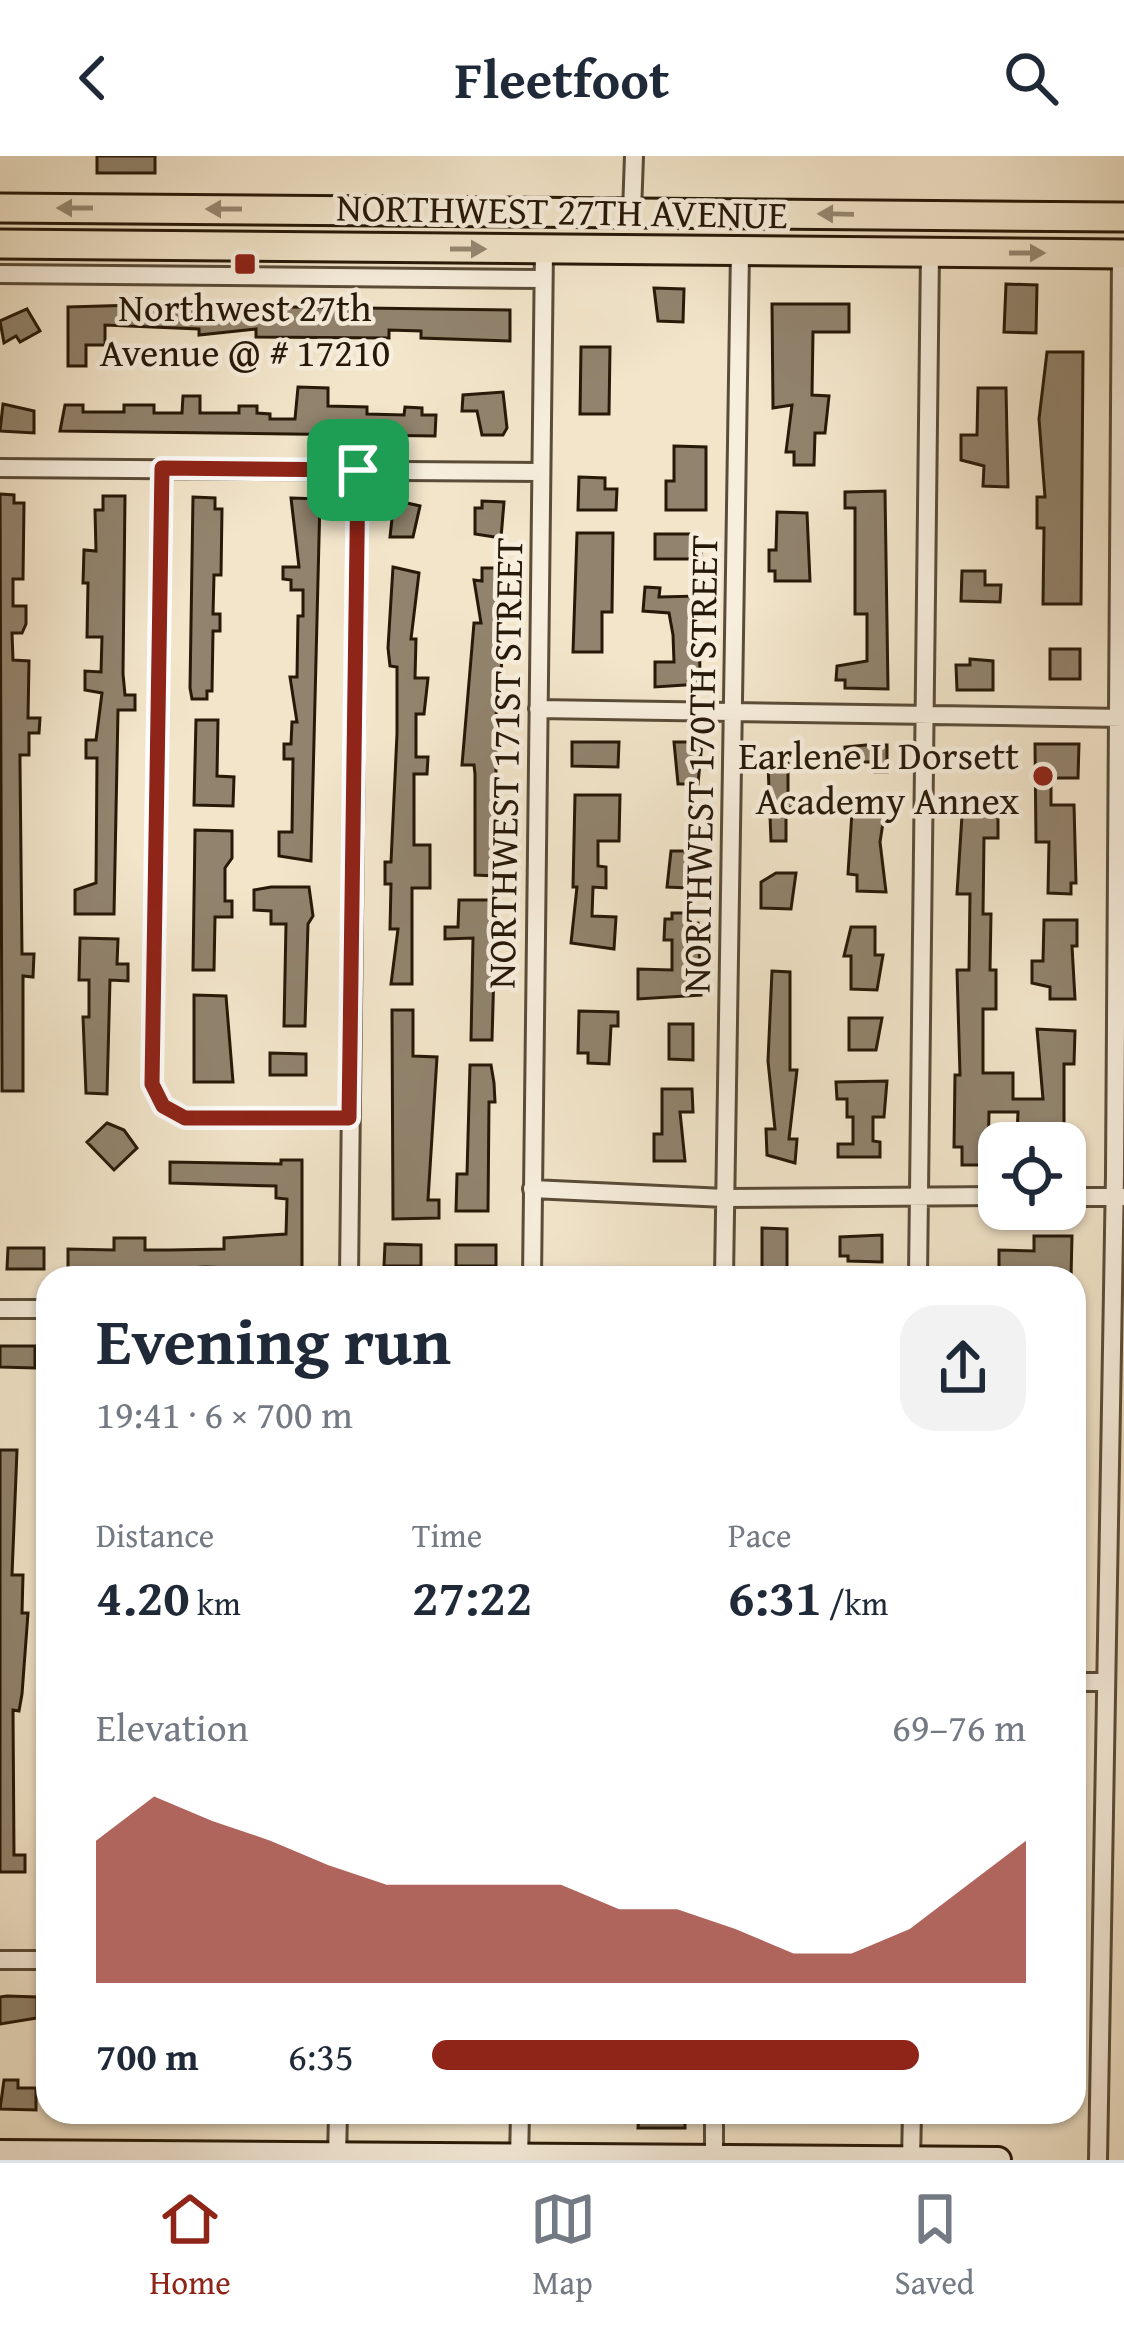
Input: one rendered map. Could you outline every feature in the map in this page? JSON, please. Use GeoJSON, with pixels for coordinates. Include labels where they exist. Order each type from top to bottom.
{"type":"FeatureCollection","features":[{"type":"Feature","properties":{"kind":"main road","name":"NORTHWEST 27TH AVENUE"},"geometry":{"type":"LineString","coordinates":[[0,208],[1124,218]]}},
{"type":"Feature","properties":{"kind":"main road"},"geometry":{"type":"LineString","coordinates":[[297,246],[298,210]]}},
{"type":"Feature","properties":{"kind":"main road"},"geometry":{"type":"LineString","coordinates":[[555,249],[613,230],[632,212]]}},
{"type":"Feature","properties":{"kind":"main road"},"geometry":{"type":"LineString","coordinates":[[860,252],[911,232],[920,215]]}},
{"type":"Feature","properties":{"kind":"main road"},"geometry":{"type":"LineString","coordinates":[[930,252],[946,236],[994,217]]}},
{"type":"Feature","properties":{"kind":"main road","name":"NORTHWEST 27TH AVENUE"},"geometry":{"type":"LineString","coordinates":[[0,244],[1123,254]]}},
{"type":"Feature","properties":{"kind":"street"},"geometry":{"type":"LineString","coordinates":[[632,212],[634,156]]}},
{"type":"Feature","properties":{"kind":"street","name":"NORTHWEST 171ST STREET"},"geometry":{"type":"LineString","coordinates":[[532,1266],[543,278],[555,249]]}},
{"type":"Feature","properties":{"kind":"street","name":"NORTHWEST 170TH STREET"},"geometry":{"type":"LineString","coordinates":[[724,1266],[740,250]]}},
{"type":"Feature","properties":{"kind":"street"},"geometry":{"type":"LineString","coordinates":[[918,1266],[930,252]]}},
{"type":"Feature","properties":{"kind":"street"},"geometry":{"type":"LineString","coordinates":[[1098,2160],[1119,1197],[1123,254]]}},
{"type":"Feature","properties":{"kind":"street"},"geometry":{"type":"LineString","coordinates":[[0,274],[543,278]]}},
{"type":"Feature","properties":{"kind":"street"},"geometry":{"type":"LineString","coordinates":[[0,468],[539,472]]}},
{"type":"Feature","properties":{"kind":"street"},"geometry":{"type":"LineString","coordinates":[[162,468],[152,1084],[163,1106],[185,1118],[349,1118]]}},
{"type":"Feature","properties":{"kind":"street"},"geometry":{"type":"LineString","coordinates":[[349,1266],[358,470]]}},
{"type":"Feature","properties":{"kind":"street"},"geometry":{"type":"LineString","coordinates":[[538,709],[1121,718]]}},
{"type":"Feature","properties":{"kind":"street"},"geometry":{"type":"LineString","coordinates":[[532,1189],[725,1198],[978,1197]]}},
{"type":"Feature","properties":{"kind":"street"},"geometry":{"type":"LineString","coordinates":[[1086,1197],[1119,1197]]}},
{"type":"Feature","properties":{"kind":"street"},"geometry":{"type":"LineString","coordinates":[[0,1310],[36,1309]]}},
{"type":"Feature","properties":{"kind":"street"},"geometry":{"type":"LineString","coordinates":[[1086,1682],[1106,1682]]}},
{"type":"Feature","properties":{"kind":"street"},"geometry":{"type":"LineString","coordinates":[[0,1960],[36,1960]]}},
{"type":"Feature","properties":{"kind":"street"},"geometry":{"type":"LineString","coordinates":[[338,2124],[338,2158]]}},
{"type":"Feature","properties":{"kind":"street"},"geometry":{"type":"LineString","coordinates":[[519,2158],[520,2124]]}},
{"type":"Feature","properties":{"kind":"street"},"geometry":{"type":"LineString","coordinates":[[714,2158],[715,2124]]}},
{"type":"Feature","properties":{"kind":"street"},"geometry":{"type":"LineString","coordinates":[[911,2159],[912,2124]]}},
{"type":"Feature","properties":{"kind":"street"},"geometry":{"type":"LineString","coordinates":[[0,2153],[998,2160]]}},
{"type":"Feature","properties":{"kind":"building"},"geometry":{"type":"Polygon","coordinates":[[[97,156],[155,156],[155,173],[97,173],[97,156]]]}},
{"type":"Feature","properties":{"kind":"building"},"geometry":{"type":"Polygon","coordinates":[[[1006,284],[1037,285],[1036,333],[1004,332],[1006,284]]]}},
{"type":"Feature","properties":{"kind":"building"},"geometry":{"type":"Polygon","coordinates":[[[654,288],[684,289],[683,322],[658,321],[654,288]]]}},
{"type":"Feature","properties":{"kind":"building"},"geometry":{"type":"Polygon","coordinates":[[[772,304],[849,304],[849,332],[813,332],[812,395],[829,396],[825,433],[815,433],[814,465],[794,465],[794,452],[786,452],[792,405],[773,408],[772,304]]]}},
{"type":"Feature","properties":{"kind":"building"},"geometry":{"type":"Polygon","coordinates":[[[68,307],[510,310],[510,341],[421,338],[421,331],[389,330],[389,338],[256,337],[256,329],[199,335],[199,329],[105,325],[105,345],[86,345],[86,366],[68,366],[68,307]]]}},
{"type":"Feature","properties":{"kind":"building"},"geometry":{"type":"Polygon","coordinates":[[[27,309],[40,331],[20,342],[16,336],[4,343],[0,321],[27,309]]]}},
{"type":"Feature","properties":{"kind":"building"},"geometry":{"type":"Polygon","coordinates":[[[581,347],[610,347],[609,414],[580,414],[581,347]]]}},
{"type":"Feature","properties":{"kind":"building"},"geometry":{"type":"Polygon","coordinates":[[[1047,352],[1083,352],[1081,604],[1043,604],[1044,528],[1037,528],[1037,497],[1045,497],[1039,419],[1047,352]]]}},
{"type":"Feature","properties":{"kind":"building"},"geometry":{"type":"Polygon","coordinates":[[[298,387],[328,388],[328,406],[367,407],[367,414],[404,415],[405,407],[422,408],[422,415],[436,415],[435,436],[60,431],[65,405],[83,405],[83,412],[124,412],[124,405],[154,405],[154,413],[182,413],[183,396],[200,396],[200,413],[239,413],[239,406],[257,406],[257,413],[270,414],[270,419],[295,419],[298,387]]]}},
{"type":"Feature","properties":{"kind":"building"},"geometry":{"type":"Polygon","coordinates":[[[978,388],[1006,388],[1008,487],[983,486],[984,466],[961,460],[961,435],[977,435],[978,388]]]}},
{"type":"Feature","properties":{"kind":"building"},"geometry":{"type":"Polygon","coordinates":[[[503,392],[507,428],[503,435],[482,435],[477,411],[462,411],[463,395],[503,392]]]}},
{"type":"Feature","properties":{"kind":"building"},"geometry":{"type":"Polygon","coordinates":[[[3,404],[34,411],[34,433],[0,431],[3,404]]]}},
{"type":"Feature","properties":{"kind":"building"},"geometry":{"type":"Polygon","coordinates":[[[674,446],[706,447],[706,510],[666,510],[666,481],[674,481],[674,446]]]}},
{"type":"Feature","properties":{"kind":"building"},"geometry":{"type":"Polygon","coordinates":[[[579,477],[605,478],[605,489],[617,489],[616,510],[578,510],[579,477]]]}},
{"type":"Feature","properties":{"kind":"building"},"geometry":{"type":"Polygon","coordinates":[[[885,491],[888,689],[845,688],[845,680],[836,680],[837,666],[867,661],[867,614],[855,614],[855,508],[845,508],[845,492],[885,491]]]}},
{"type":"Feature","properties":{"kind":"building"},"geometry":{"type":"Polygon","coordinates":[[[0,494],[14,495],[14,503],[24,503],[23,579],[13,579],[13,606],[26,606],[26,624],[22,633],[12,633],[13,660],[29,661],[28,718],[40,718],[39,733],[29,733],[29,755],[20,755],[22,954],[34,954],[33,977],[23,976],[23,1091],[2,1091],[0,494]]]}},
{"type":"Feature","properties":{"kind":"building"},"geometry":{"type":"Polygon","coordinates":[[[103,496],[125,496],[123,674],[125,695],[135,695],[135,710],[118,710],[114,914],[75,914],[75,890],[96,883],[97,758],[86,758],[86,740],[96,740],[102,693],[85,690],[85,671],[101,672],[102,637],[87,637],[88,583],[83,583],[84,550],[96,551],[95,510],[103,510],[103,496]]]}},
{"type":"Feature","properties":{"kind":"building"},"geometry":{"type":"Polygon","coordinates":[[[193,497],[215,498],[215,509],[222,509],[221,575],[214,575],[213,614],[220,614],[220,631],[213,631],[212,691],[207,691],[207,699],[192,699],[190,688],[193,497]]]}},
{"type":"Feature","properties":{"kind":"building"},"geometry":{"type":"Polygon","coordinates":[[[291,498],[320,499],[311,861],[279,856],[279,832],[292,832],[293,759],[284,759],[284,744],[291,744],[292,722],[297,722],[290,677],[297,677],[298,616],[303,616],[303,590],[291,590],[291,580],[283,579],[283,567],[299,567],[291,498]]]}},
{"type":"Feature","properties":{"kind":"building"},"geometry":{"type":"Polygon","coordinates":[[[394,500],[420,506],[413,537],[390,537],[394,500]]]}},
{"type":"Feature","properties":{"kind":"building"},"geometry":{"type":"Polygon","coordinates":[[[482,501],[504,502],[501,538],[475,534],[475,508],[482,508],[482,501]]]}},
{"type":"Feature","properties":{"kind":"building"},"geometry":{"type":"Polygon","coordinates":[[[777,512],[807,513],[810,581],[775,581],[775,571],[769,571],[769,550],[776,550],[777,512]]]}},
{"type":"Feature","properties":{"kind":"building"},"geometry":{"type":"Polygon","coordinates":[[[577,533],[613,533],[612,612],[602,612],[602,652],[573,652],[577,533]]]}},
{"type":"Feature","properties":{"kind":"building"},"geometry":{"type":"Polygon","coordinates":[[[655,534],[699,534],[702,559],[655,559],[655,534]]]}},
{"type":"Feature","properties":{"kind":"building"},"geometry":{"type":"Polygon","coordinates":[[[393,567],[419,573],[411,639],[416,639],[415,678],[428,678],[424,714],[416,714],[416,757],[428,757],[427,774],[414,774],[414,845],[430,845],[430,888],[412,888],[412,984],[391,984],[398,929],[390,929],[391,884],[385,884],[385,862],[391,862],[397,734],[397,667],[390,666],[388,648],[393,567]]]}},
{"type":"Feature","properties":{"kind":"building"},"geometry":{"type":"Polygon","coordinates":[[[482,568],[503,568],[501,698],[496,714],[496,876],[475,875],[474,765],[462,765],[474,623],[481,623],[474,580],[482,581],[482,568]]]}},
{"type":"Feature","properties":{"kind":"building"},"geometry":{"type":"Polygon","coordinates":[[[962,571],[985,571],[985,585],[1001,585],[1000,602],[961,601],[962,571]]]}},
{"type":"Feature","properties":{"kind":"building"},"geometry":{"type":"Polygon","coordinates":[[[645,587],[660,588],[659,597],[699,596],[700,684],[655,687],[655,662],[674,662],[673,635],[669,613],[643,611],[645,587]]]}},
{"type":"Feature","properties":{"kind":"building"},"geometry":{"type":"Polygon","coordinates":[[[1050,649],[1080,649],[1080,679],[1050,679],[1050,649]]]}},
{"type":"Feature","properties":{"kind":"building"},"geometry":{"type":"Polygon","coordinates":[[[970,659],[993,661],[993,690],[957,690],[956,665],[970,665],[970,659]]]}},
{"type":"Feature","properties":{"kind":"building"},"geometry":{"type":"Polygon","coordinates":[[[196,720],[218,720],[217,776],[234,777],[233,806],[194,805],[196,720]]]}},
{"type":"Feature","properties":{"kind":"building"},"geometry":{"type":"Polygon","coordinates":[[[572,742],[619,742],[618,767],[572,766],[572,742]]]}},
{"type":"Feature","properties":{"kind":"building"},"geometry":{"type":"Polygon","coordinates":[[[674,742],[702,742],[698,784],[678,784],[674,742]]]}},
{"type":"Feature","properties":{"kind":"building"},"geometry":{"type":"Polygon","coordinates":[[[1035,744],[1079,744],[1078,778],[1051,778],[1051,805],[1074,805],[1076,883],[1071,883],[1071,894],[1048,893],[1049,842],[1036,842],[1035,744]]]}},
{"type":"Feature","properties":{"kind":"building"},"geometry":{"type":"Polygon","coordinates":[[[887,745],[887,772],[875,772],[875,762],[845,762],[845,747],[887,745]]]}},
{"type":"Feature","properties":{"kind":"building"},"geometry":{"type":"Polygon","coordinates":[[[768,763],[788,763],[788,796],[795,796],[795,808],[786,808],[786,841],[771,841],[768,763]]]}},
{"type":"Feature","properties":{"kind":"building"},"geometry":{"type":"Polygon","coordinates":[[[575,795],[620,795],[619,841],[598,841],[598,866],[606,867],[606,888],[593,887],[592,916],[616,917],[614,949],[571,943],[577,887],[573,887],[575,795]]]}},
{"type":"Feature","properties":{"kind":"building"},"geometry":{"type":"Polygon","coordinates":[[[853,796],[887,797],[880,842],[886,892],[857,891],[857,875],[848,874],[853,796]]]}},
{"type":"Feature","properties":{"kind":"building"},"geometry":{"type":"Polygon","coordinates":[[[963,800],[998,800],[998,838],[984,838],[983,914],[991,914],[990,970],[996,970],[996,1009],[983,1009],[983,1073],[1013,1073],[1013,1099],[1043,1099],[1037,1029],[1075,1031],[1074,1064],[1064,1064],[1064,1122],[1018,1122],[1018,1112],[989,1112],[989,1122],[978,1122],[978,1165],[962,1165],[962,1147],[954,1147],[955,1075],[960,1075],[957,970],[969,970],[970,894],[957,894],[963,800]]]}},
{"type":"Feature","properties":{"kind":"building"},"geometry":{"type":"Polygon","coordinates":[[[195,830],[232,831],[225,901],[232,901],[232,917],[215,917],[214,970],[193,970],[195,830]]]}},
{"type":"Feature","properties":{"kind":"building"},"geometry":{"type":"Polygon","coordinates":[[[671,851],[690,851],[694,877],[688,877],[688,888],[667,887],[671,851]]]}},
{"type":"Feature","properties":{"kind":"building"},"geometry":{"type":"Polygon","coordinates":[[[776,873],[796,873],[791,909],[761,908],[761,882],[776,873]]]}},
{"type":"Feature","properties":{"kind":"building"},"geometry":{"type":"Polygon","coordinates":[[[309,887],[313,916],[308,924],[305,1026],[284,1026],[286,924],[271,924],[271,911],[254,910],[254,890],[309,887]]]}},
{"type":"Feature","properties":{"kind":"building"},"geometry":{"type":"Polygon","coordinates":[[[459,900],[496,900],[492,1040],[471,1040],[473,938],[445,939],[445,927],[458,927],[459,900]]]}},
{"type":"Feature","properties":{"kind":"building"},"geometry":{"type":"Polygon","coordinates":[[[672,913],[694,913],[694,923],[698,923],[701,995],[638,999],[638,969],[672,970],[672,940],[664,940],[665,919],[672,919],[672,913]]]}},
{"type":"Feature","properties":{"kind":"building"},"geometry":{"type":"Polygon","coordinates":[[[1044,920],[1077,920],[1077,946],[1072,946],[1075,999],[1050,999],[1050,987],[1032,983],[1032,961],[1043,961],[1044,920]]]}},
{"type":"Feature","properties":{"kind":"building"},"geometry":{"type":"Polygon","coordinates":[[[851,927],[875,927],[875,955],[883,955],[877,990],[851,989],[851,956],[844,956],[851,927]]]}},
{"type":"Feature","properties":{"kind":"building"},"geometry":{"type":"Polygon","coordinates":[[[80,938],[118,939],[117,964],[128,964],[128,981],[110,980],[107,1094],[86,1093],[83,1017],[89,1017],[89,980],[79,980],[80,938]]]}},
{"type":"Feature","properties":{"kind":"building"},"geometry":{"type":"Polygon","coordinates":[[[772,971],[790,972],[790,1070],[797,1070],[789,1139],[797,1139],[795,1163],[767,1155],[766,1129],[775,1129],[768,1061],[772,971]]]}},
{"type":"Feature","properties":{"kind":"building"},"geometry":{"type":"Polygon","coordinates":[[[194,995],[226,996],[233,1082],[194,1082],[194,995]]]}},
{"type":"Feature","properties":{"kind":"building"},"geometry":{"type":"Polygon","coordinates":[[[392,1010],[413,1010],[413,1056],[437,1057],[428,1200],[439,1200],[439,1218],[393,1219],[392,1010]]]}},
{"type":"Feature","properties":{"kind":"building"},"geometry":{"type":"Polygon","coordinates":[[[579,1011],[618,1012],[618,1026],[611,1026],[609,1064],[588,1063],[588,1053],[578,1053],[579,1011]]]}},
{"type":"Feature","properties":{"kind":"building"},"geometry":{"type":"Polygon","coordinates":[[[849,1018],[882,1018],[876,1050],[849,1050],[849,1018]]]}},
{"type":"Feature","properties":{"kind":"building"},"geometry":{"type":"Polygon","coordinates":[[[669,1024],[693,1024],[693,1060],[669,1059],[669,1024]]]}},
{"type":"Feature","properties":{"kind":"building"},"geometry":{"type":"Polygon","coordinates":[[[270,1053],[306,1054],[306,1075],[270,1075],[270,1053]]]}},
{"type":"Feature","properties":{"kind":"building"},"geometry":{"type":"Polygon","coordinates":[[[470,1065],[491,1065],[494,1083],[495,1102],[489,1102],[488,1211],[456,1211],[457,1174],[467,1174],[470,1065]]]}},
{"type":"Feature","properties":{"kind":"building"},"geometry":{"type":"Polygon","coordinates":[[[887,1081],[884,1117],[873,1117],[873,1141],[880,1142],[880,1157],[838,1157],[838,1144],[853,1144],[853,1117],[847,1117],[847,1099],[837,1099],[836,1082],[887,1081]]]}},
{"type":"Feature","properties":{"kind":"building"},"geometry":{"type":"Polygon","coordinates":[[[662,1089],[692,1089],[693,1112],[680,1112],[685,1161],[654,1161],[654,1134],[662,1134],[662,1089]]]}},
{"type":"Feature","properties":{"kind":"building"},"geometry":{"type":"Polygon","coordinates":[[[107,1123],[124,1130],[137,1148],[114,1170],[87,1142],[107,1123]]]}},
{"type":"Feature","properties":{"kind":"building"},"geometry":{"type":"Polygon","coordinates":[[[281,1160],[302,1160],[302,1266],[68,1266],[68,1249],[114,1250],[114,1238],[145,1238],[145,1250],[224,1249],[224,1238],[286,1234],[287,1199],[276,1198],[276,1186],[170,1183],[170,1162],[281,1164],[281,1160]]]}},
{"type":"Feature","properties":{"kind":"building"},"geometry":{"type":"Polygon","coordinates":[[[762,1228],[787,1229],[787,1266],[762,1266],[762,1228]]]}},
{"type":"Feature","properties":{"kind":"building"},"geometry":{"type":"Polygon","coordinates":[[[882,1235],[882,1262],[848,1261],[848,1256],[840,1256],[840,1237],[882,1235]]]}},
{"type":"Feature","properties":{"kind":"building"},"geometry":{"type":"Polygon","coordinates":[[[1034,1236],[1072,1236],[1071,1266],[999,1266],[999,1250],[1034,1251],[1034,1236]]]}},
{"type":"Feature","properties":{"kind":"building"},"geometry":{"type":"Polygon","coordinates":[[[385,1244],[421,1245],[421,1266],[384,1266],[385,1244]]]}},
{"type":"Feature","properties":{"kind":"building"},"geometry":{"type":"Polygon","coordinates":[[[456,1245],[496,1245],[496,1266],[456,1266],[456,1245]]]}},
{"type":"Feature","properties":{"kind":"building"},"geometry":{"type":"Polygon","coordinates":[[[8,1248],[44,1248],[44,1266],[7,1269],[8,1248]]]}},
{"type":"Feature","properties":{"kind":"building"},"geometry":{"type":"Polygon","coordinates":[[[0,1346],[35,1346],[35,1368],[0,1367],[0,1346]]]}},
{"type":"Feature","properties":{"kind":"building"},"geometry":{"type":"Polygon","coordinates":[[[0,1450],[17,1450],[12,1575],[23,1575],[22,1613],[28,1613],[22,1694],[19,1711],[13,1710],[14,1855],[25,1855],[25,1872],[0,1872],[0,1450]]]}},
{"type":"Feature","properties":{"kind":"building"},"geometry":{"type":"Polygon","coordinates":[[[0,1997],[36,1997],[36,2018],[0,2024],[0,1997]]]}},
{"type":"Feature","properties":{"kind":"building"},"geometry":{"type":"Polygon","coordinates":[[[4,2080],[18,2080],[18,2088],[36,2088],[36,2110],[0,2109],[4,2080]]]}},
{"type":"Feature","properties":{"kind":"building"},"geometry":{"type":"Polygon","coordinates":[[[638,2124],[685,2124],[685,2128],[638,2128],[638,2124]]]}},
{"type":"Feature","properties":{"kind":"place","name":"Northwest 27th Avenue @ # 17210"},"geometry":{"type":"Point","coordinates":[245,264]}},
{"type":"Feature","properties":{"kind":"place","name":"Earlene L Dorsett Academy Annex"},"geometry":{"type":"Point","coordinates":[1043,776]}},
{"type":"Feature","properties":{"kind":"route"},"geometry":{"type":"LineString","coordinates":[[162,468],[358,470],[349,1118],[185,1118],[163,1106],[152,1084],[162,468]]}}]}
